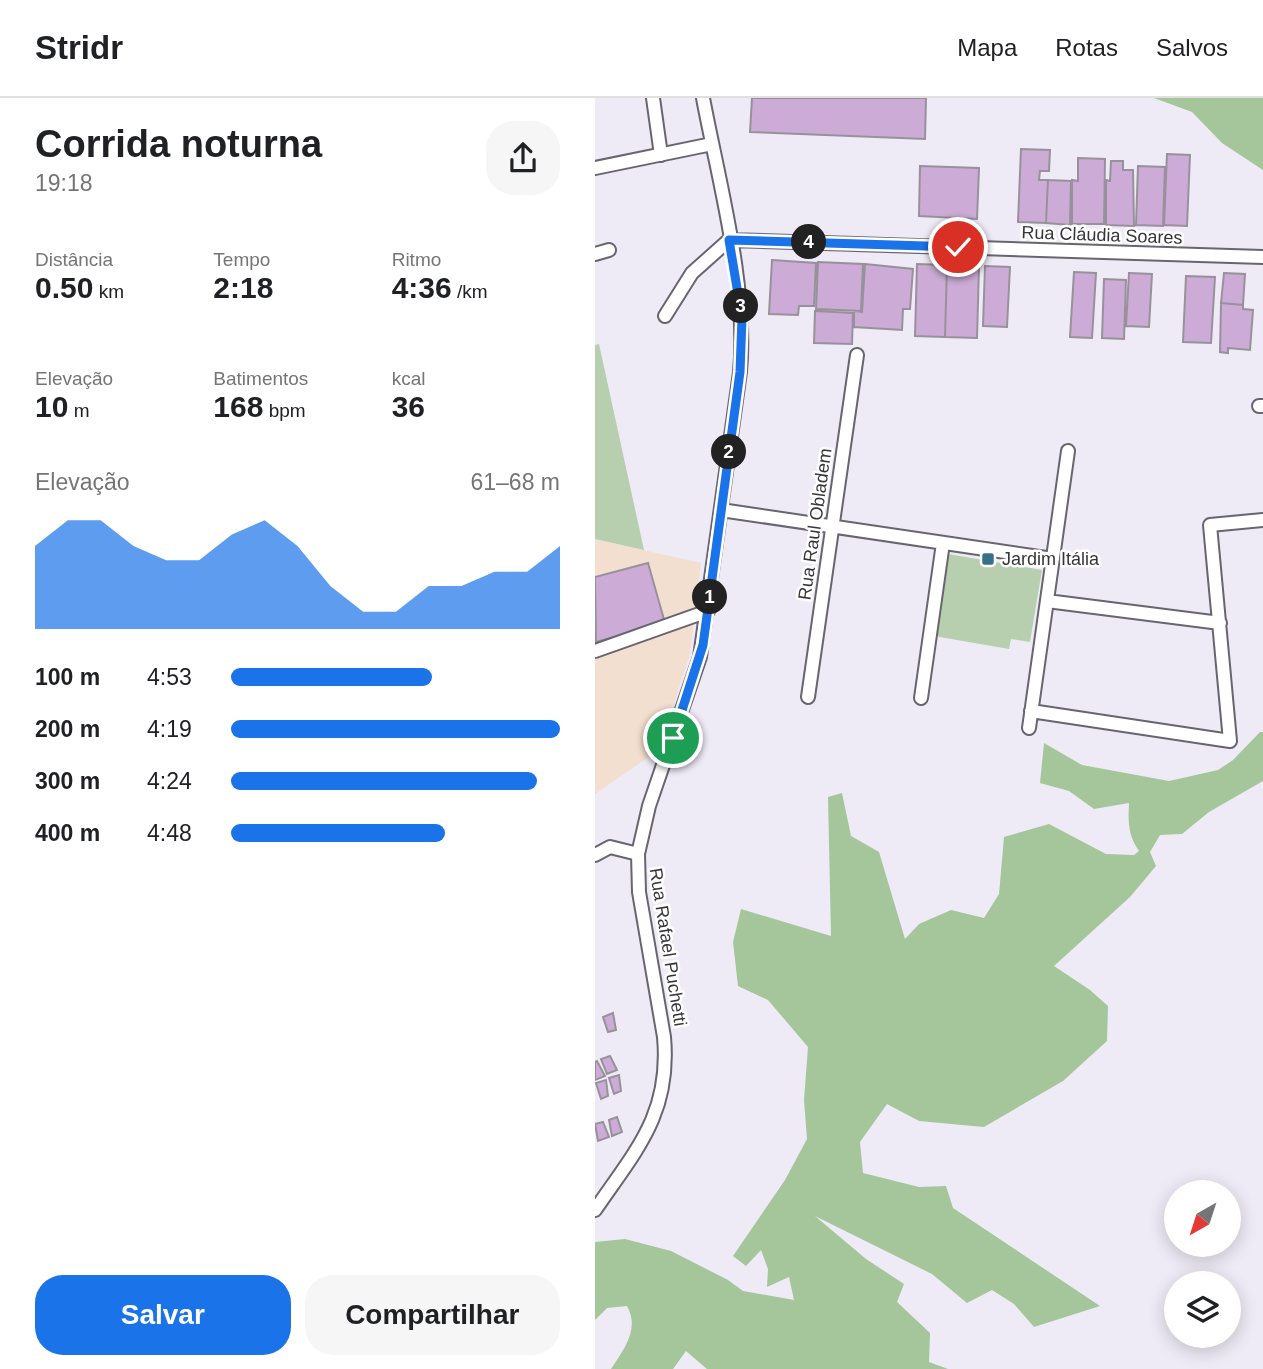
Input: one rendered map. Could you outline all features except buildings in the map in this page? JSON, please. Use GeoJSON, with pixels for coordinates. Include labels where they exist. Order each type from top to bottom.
{"type":"FeatureCollection","features":[{"type":"Feature","properties":{"kind":"street"},"geometry":{"type":"LineString","coordinates":[[653,98],[661,155]]}},
{"type":"Feature","properties":{"kind":"street","name":"Rua Rafael Puchetti"},"geometry":{"type":"LineString","coordinates":[[595,1210],[652,1124],[666,1073],[664,1037],[639,892],[638,854],[646,815],[700,657],[740,372],[743,336],[740,301],[703,98]]}},
{"type":"Feature","properties":{"kind":"street"},"geometry":{"type":"LineString","coordinates":[[595,169],[712,144]]}},
{"type":"Feature","properties":{"kind":"street"},"geometry":{"type":"LineString","coordinates":[[665,316],[692,273],[729,240]]}},
{"type":"Feature","properties":{"kind":"street","name":"Rua Cláudia Soares"},"geometry":{"type":"LineString","coordinates":[[729,240],[1263,257]]}},
{"type":"Feature","properties":{"kind":"street"},"geometry":{"type":"LineString","coordinates":[[595,254],[609,250]]}},
{"type":"Feature","properties":{"kind":"street","name":"Rua Raul Obladem"},"geometry":{"type":"LineString","coordinates":[[808,697],[857,355]]}},
{"type":"Feature","properties":{"kind":"street"},"geometry":{"type":"LineString","coordinates":[[1029,728],[1068,451]]}},
{"type":"Feature","properties":{"kind":"street"},"geometry":{"type":"LineString","coordinates":[[721,510],[1053,559]]}},
{"type":"Feature","properties":{"kind":"street"},"geometry":{"type":"LineString","coordinates":[[1031,711],[1230,741],[1210,525],[1263,520]]}},
{"type":"Feature","properties":{"kind":"street"},"geometry":{"type":"LineString","coordinates":[[921,698],[943,543]]}},
{"type":"Feature","properties":{"kind":"street"},"geometry":{"type":"LineString","coordinates":[[1047,601],[1220,623]]}},
{"type":"Feature","properties":{"kind":"street"},"geometry":{"type":"LineString","coordinates":[[595,651],[708,611]]}},
{"type":"Feature","properties":{"kind":"street"},"geometry":{"type":"LineString","coordinates":[[595,855],[610,847],[638,854]]}},
{"type":"Feature","properties":{"kind":"shaded area"},"geometry":{"type":"Polygon","coordinates":[[[595,539],[701,563],[690,654],[659,750],[595,794],[595,539]]]}},
{"type":"Feature","properties":{"kind":"green space"},"geometry":{"type":"Polygon","coordinates":[[[1154,98],[1263,98],[1263,170],[1222,143],[1192,112],[1154,98]]]}},
{"type":"Feature","properties":{"kind":"green space"},"geometry":{"type":"Polygon","coordinates":[[[599,344],[644,550],[595,539],[595,345],[599,344]]]}},
{"type":"Feature","properties":{"kind":"green space"},"geometry":{"type":"Polygon","coordinates":[[[948,554],[1042,570],[1030,642],[1011,639],[1009,649],[934,636],[948,554]]]}},
{"type":"Feature","properties":{"kind":"green space"},"geometry":{"type":"Polygon","coordinates":[[[1263,732],[1263,781],[1209,812],[1182,834],[1160,835],[1150,852],[1156,866],[1130,897],[1054,966],[1090,990],[1108,1006],[1107,1041],[1063,1081],[984,1127],[919,1121],[887,1104],[860,1142],[863,1173],[919,1187],[946,1186],[953,1208],[1100,1306],[1034,1327],[1014,1304],[992,1290],[967,1303],[932,1274],[815,1216],[866,1259],[904,1284],[897,1302],[930,1333],[929,1362],[948,1369],[707,1369],[686,1351],[673,1369],[611,1369],[629,1339],[631,1314],[627,1306],[607,1308],[595,1320],[595,1242],[625,1239],[671,1251],[728,1280],[743,1291],[794,1300],[789,1277],[767,1287],[768,1269],[761,1250],[746,1266],[733,1256],[785,1180],[807,1139],[804,1100],[808,1047],[768,1000],[738,986],[733,942],[741,909],[831,936],[828,797],[842,793],[851,836],[879,852],[905,939],[919,924],[951,910],[984,918],[999,894],[1004,837],[1049,824],[1106,854],[1134,855],[1139,851],[1129,828],[1129,803],[1094,809],[1069,791],[1040,783],[1044,743],[1082,765],[1169,781],[1218,770],[1233,760],[1263,732]]]}},
{"type":"Feature","properties":{"kind":"place","name":"Jardim Itália"},"geometry":{"type":"Point","coordinates":[988,559]}},
{"type":"Feature","properties":{"kind":"route"},"geometry":{"type":"LineString","coordinates":[[673,738],[703,645],[740,372],[742,318],[729,240],[958,247]]}}]}
